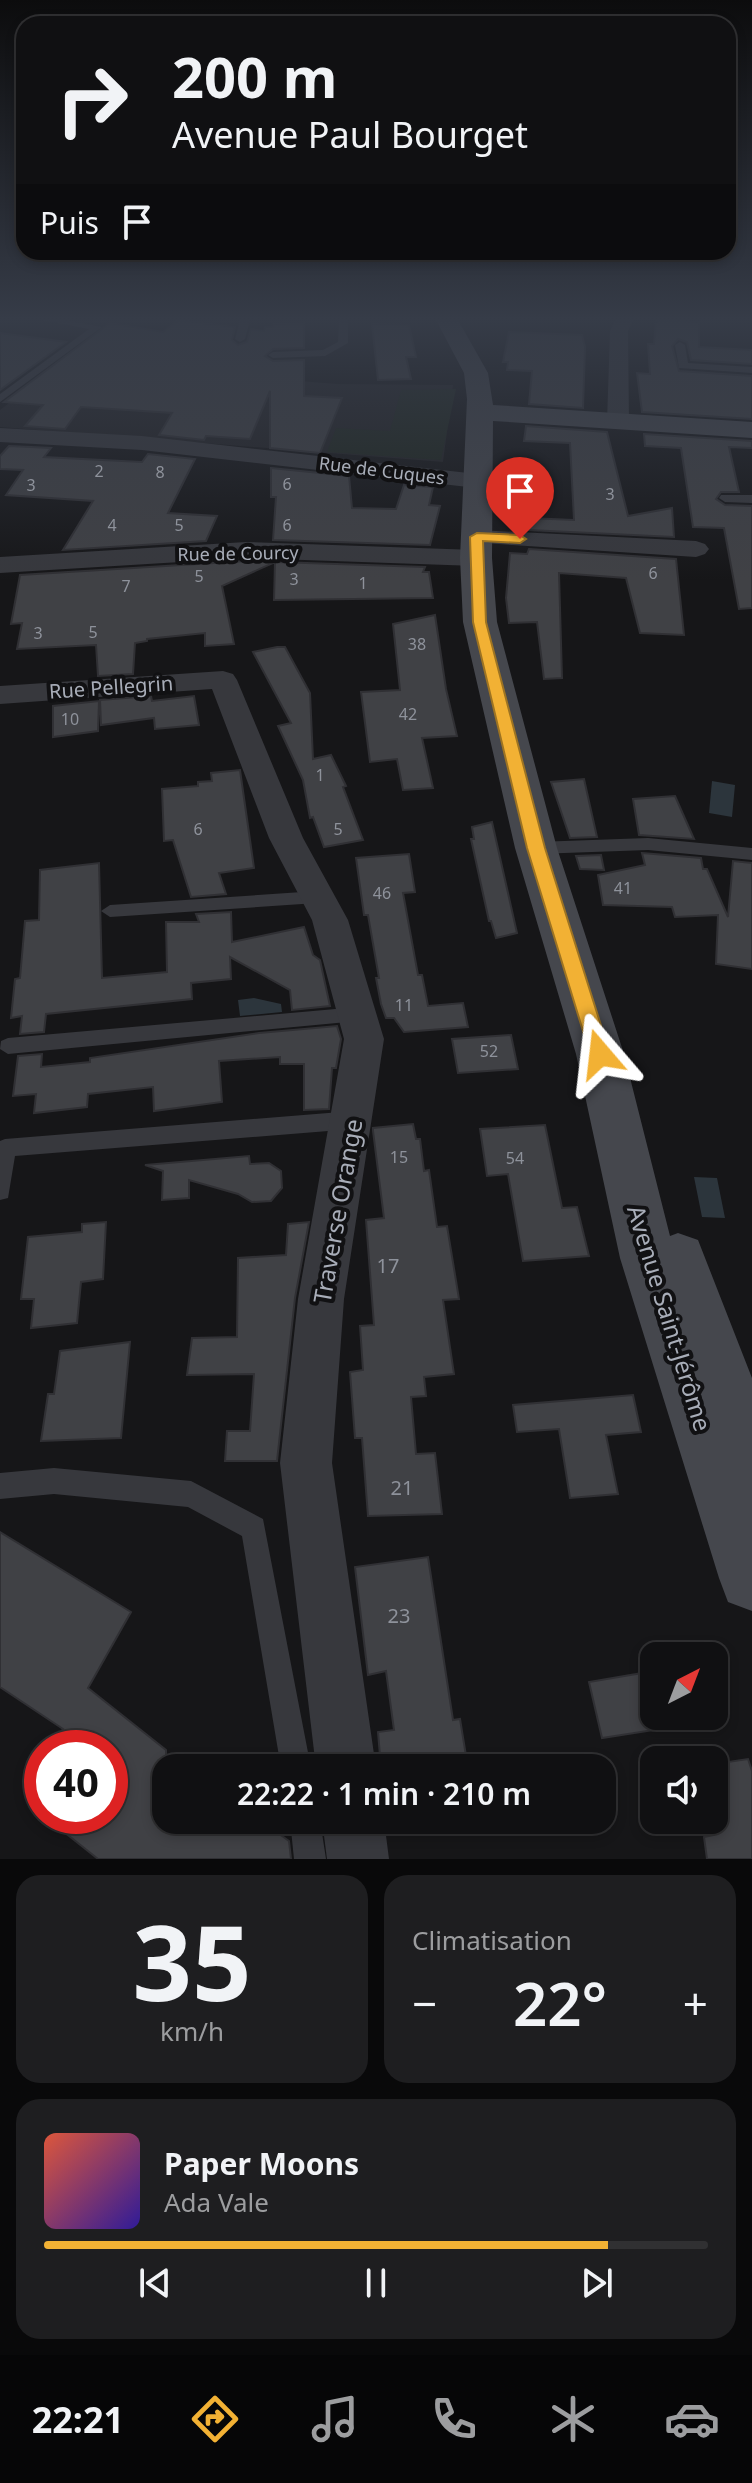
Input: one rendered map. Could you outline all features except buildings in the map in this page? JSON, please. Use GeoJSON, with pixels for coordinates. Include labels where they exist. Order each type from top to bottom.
{"type":"FeatureCollection","features":[{"type":"Feature","properties":{"kind":"street","name":"Avenue Saint-Jérôme"},"geometry":{"type":"LineString","coordinates":[[479,407],[476,548],[480,622],[536,848],[600,1054],[752,1459]]}},
{"type":"Feature","properties":{"kind":"street"},"geometry":{"type":"LineString","coordinates":[[618,407],[618,422]]}},
{"type":"Feature","properties":{"kind":"street"},"geometry":{"type":"LineString","coordinates":[[480,412],[752,430]]}},
{"type":"Feature","properties":{"kind":"street","name":"Rue de Cuques"},"geometry":{"type":"LineString","coordinates":[[0,435],[142,443],[477,481]]}},
{"type":"Feature","properties":{"kind":"street","name":"Rue de Courcy"},"geometry":{"type":"LineString","coordinates":[[0,565],[246,550],[696,549]]}},
{"type":"Feature","properties":{"kind":"street","name":"Rue Pellegrin"},"geometry":{"type":"LineString","coordinates":[[0,695],[223,680]]}},
{"type":"Feature","properties":{"kind":"street","name":"Traverse Orange"},"geometry":{"type":"LineString","coordinates":[[223,680],[286,838],[339,944],[364,1039],[321,1299],[306,1463],[344,1754]]}},
{"type":"Feature","properties":{"kind":"street","name":"Avenue Saint-Jérôme"},"geometry":{"type":"LineString","coordinates":[[600,1054],[648,1258],[752,1578]]}},
{"type":"Feature","properties":{"kind":"street"},"geometry":{"type":"LineString","coordinates":[[355,1834],[358,1859]]}},
{"type":"Feature","properties":{"kind":"lane"},"geometry":{"type":"LineString","coordinates":[[725,498],[752,499]]}},
{"type":"Feature","properties":{"kind":"lane"},"geometry":{"type":"LineString","coordinates":[[536,848],[648,844],[752,854]]}},
{"type":"Feature","properties":{"kind":"lane"},"geometry":{"type":"LineString","coordinates":[[110,911],[317,897]]}},
{"type":"Feature","properties":{"kind":"lane"},"geometry":{"type":"LineString","coordinates":[[8,1046],[358,1014]]}},
{"type":"Feature","properties":{"kind":"lane"},"geometry":{"type":"LineString","coordinates":[[0,1191],[5,1148],[353,1120]]}},
{"type":"Feature","properties":{"kind":"lane"},"geometry":{"type":"LineString","coordinates":[[0,1486],[54,1481],[191,1494],[254,1528],[294,1754]]}},
{"type":"Feature","properties":{"kind":"lane"},"geometry":{"type":"LineString","coordinates":[[307,1834],[310,1859]]}},
{"type":"Feature","properties":{"kind":"shaded area"},"geometry":{"type":"Polygon","coordinates":[[[4,407],[450,407],[443,462],[0,427],[0,410],[4,407]]]}},
{"type":"Feature","properties":{"kind":"shaded area"},"geometry":{"type":"Polygon","coordinates":[[[397,407],[452,407],[441,460],[327,452],[336,428],[390,431],[397,407]]]}},
{"type":"Feature","properties":{"kind":"shaded area"},"geometry":{"type":"Polygon","coordinates":[[[712,781],[735,785],[732,817],[709,813],[712,781]]]}},
{"type":"Feature","properties":{"kind":"shaded area"},"geometry":{"type":"Polygon","coordinates":[[[254,998],[281,1004],[282,1012],[240,1016],[238,1000],[254,998]]]}},
{"type":"Feature","properties":{"kind":"shaded area"},"geometry":{"type":"Polygon","coordinates":[[[694,1177],[717,1178],[725,1218],[702,1217],[694,1177]]]}},
{"type":"Feature","properties":{"kind":"route"},"geometry":{"type":"LineString","coordinates":[[520,539],[477,537],[480,622],[536,848],[600,1054]]}}]}
